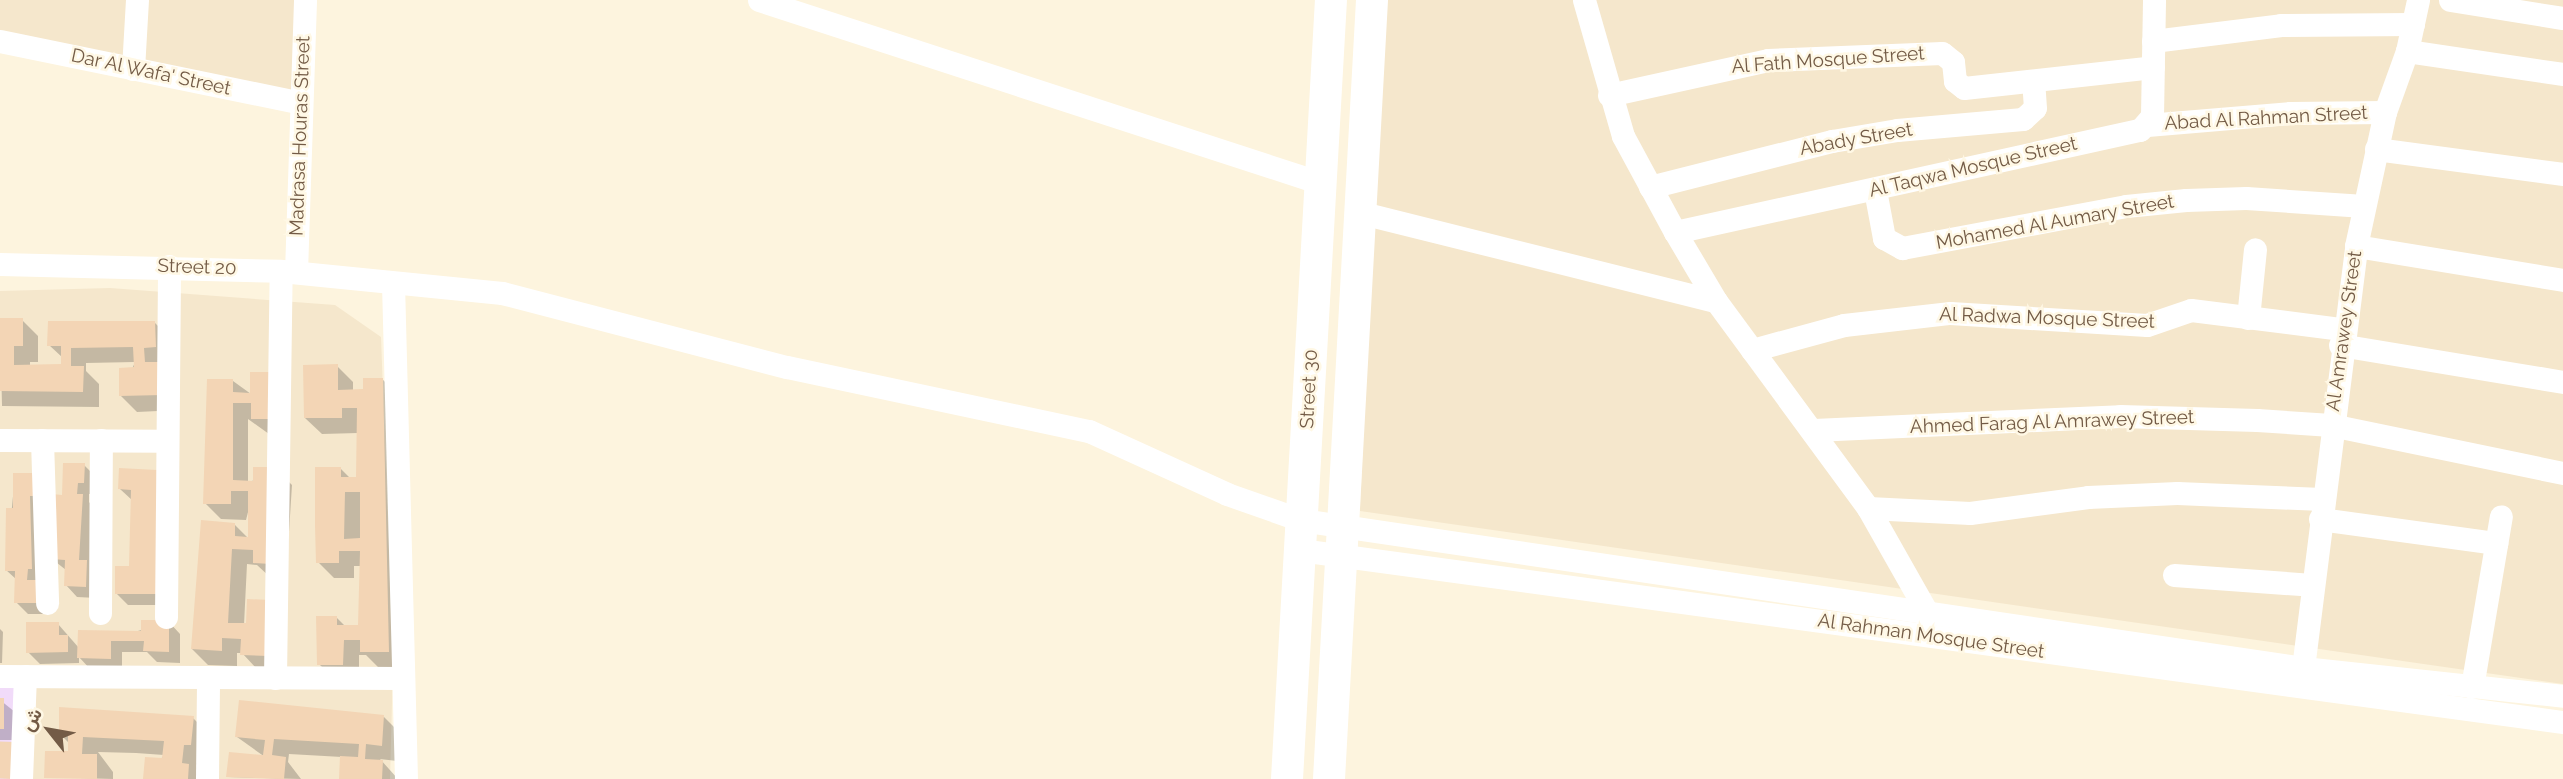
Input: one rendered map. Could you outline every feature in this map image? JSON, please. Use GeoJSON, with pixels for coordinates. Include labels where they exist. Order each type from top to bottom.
{"type":"FeatureCollection","features":[{"type":"Feature","properties":{"kind":"street"},"geometry":{"type":"LineString","coordinates":[[133,69],[137,0]]}},
{"type":"Feature","properties":{"kind":"street","name":"Madrasa Houras Street"},"geometry":{"type":"LineString","coordinates":[[275,678],[288,272],[301,103],[305,0]]}},
{"type":"Feature","properties":{"kind":"street"},"geometry":{"type":"LineString","coordinates":[[759,0],[1321,183]]}},
{"type":"Feature","properties":{"kind":"street","name":"Street 30"},"geometry":{"type":"LineString","coordinates":[[1287,779],[1331,0]]}},
{"type":"Feature","properties":{"kind":"street"},"geometry":{"type":"LineString","coordinates":[[1329,779],[1372,0]]}},
{"type":"Feature","properties":{"kind":"street"},"geometry":{"type":"LineString","coordinates":[[1584,0],[1609,95],[1623,136],[1675,232],[1716,301],[1814,430],[1868,508],[1928,614]]}},
{"type":"Feature","properties":{"kind":"street"},"geometry":{"type":"LineString","coordinates":[[2147,125],[2152,116],[2154,0]]}},
{"type":"Feature","properties":{"kind":"street","name":"Al Amrawey Street"},"geometry":{"type":"LineString","coordinates":[[2303,668],[2341,337],[2356,246],[2385,112],[2407,51],[2418,0]]}},
{"type":"Feature","properties":{"kind":"street"},"geometry":{"type":"LineString","coordinates":[[2451,0],[2563,18]]}},
{"type":"Feature","properties":{"kind":"street"},"geometry":{"type":"LineString","coordinates":[[2153,41],[2281,25],[2413,24]]}},
{"type":"Feature","properties":{"kind":"street","name":"Dar Al Wafa' Street"},"geometry":{"type":"LineString","coordinates":[[0,41],[301,103]]}},
{"type":"Feature","properties":{"kind":"street"},"geometry":{"type":"LineString","coordinates":[[2407,51],[2563,74]]}},
{"type":"Feature","properties":{"kind":"street","name":"Al Fath Mosque Street"},"geometry":{"type":"LineString","coordinates":[[1609,95],[1768,60],[1934,53],[1954,62],[1960,87],[2033,82],[2153,67]]}},
{"type":"Feature","properties":{"kind":"street","name":"Abady Street"},"geometry":{"type":"LineString","coordinates":[[1650,187],[1832,141],[1910,128],[2024,119],[2035,108],[2033,82]]}},
{"type":"Feature","properties":{"kind":"street","name":"Abad Al Rahman Street"},"geometry":{"type":"LineString","coordinates":[[2147,125],[2290,113],[2385,112]]}},
{"type":"Feature","properties":{"kind":"street","name":"Al Taqwa Mosque Street"},"geometry":{"type":"LineString","coordinates":[[1675,232],[1875,190],[2147,125]]}},
{"type":"Feature","properties":{"kind":"street"},"geometry":{"type":"LineString","coordinates":[[2376,149],[2563,174]]}},
{"type":"Feature","properties":{"kind":"street","name":"Mohamed Al Aumary Street"},"geometry":{"type":"LineString","coordinates":[[1875,190],[1884,238],[1902,248],[2114,208],[2186,200],[2270,199],[2364,206]]}},
{"type":"Feature","properties":{"kind":"street"},"geometry":{"type":"LineString","coordinates":[[1362,213],[1716,301]]}},
{"type":"Feature","properties":{"kind":"street"},"geometry":{"type":"LineString","coordinates":[[2356,246],[2563,280]]}},
{"type":"Feature","properties":{"kind":"street"},"geometry":{"type":"LineString","coordinates":[[2248,318],[2255,249]]}},
{"type":"Feature","properties":{"kind":"street","name":"Street 20"},"geometry":{"type":"LineString","coordinates":[[0,264],[169,265],[288,272],[502,293],[567,306],[787,367],[1089,431],[1227,494],[1300,535]]}},
{"type":"Feature","properties":{"kind":"street"},"geometry":{"type":"LineString","coordinates":[[166,617],[169,265]]}},
{"type":"Feature","properties":{"kind":"street"},"geometry":{"type":"LineString","coordinates":[[393,283],[406,779]]}},
{"type":"Feature","properties":{"kind":"street"},"geometry":{"type":"LineString","coordinates":[[1315,295],[1357,297]]}},
{"type":"Feature","properties":{"kind":"street","name":"Al Radwa Mosque Street"},"geometry":{"type":"LineString","coordinates":[[1752,350],[1897,316],[1950,313],[2147,325],[2191,310],[2248,318],[2563,382]]}},
{"type":"Feature","properties":{"kind":"street","name":"Ahmed Farag Al Amrawey Street"},"geometry":{"type":"LineString","coordinates":[[1814,430],[2120,416],[2331,425],[2563,473]]}},
{"type":"Feature","properties":{"kind":"street"},"geometry":{"type":"LineString","coordinates":[[0,440],[167,441]]}},
{"type":"Feature","properties":{"kind":"street"},"geometry":{"type":"LineString","coordinates":[[42,440],[47,603]]}},
{"type":"Feature","properties":{"kind":"street"},"geometry":{"type":"LineString","coordinates":[[100,613],[101,440]]}},
{"type":"Feature","properties":{"kind":"street"},"geometry":{"type":"LineString","coordinates":[[1868,508],[1970,513],[2166,493],[2321,509],[2496,543]]}},
{"type":"Feature","properties":{"kind":"street"},"geometry":{"type":"LineString","coordinates":[[2472,687],[2501,516]]}},
{"type":"Feature","properties":{"kind":"street","name":"Al Rahman Mosque Street"},"geometry":{"type":"LineString","coordinates":[[1300,535],[1928,614],[2303,668],[2563,696]]}},
{"type":"Feature","properties":{"kind":"street","name":"Al Rahman Mosque Street"},"geometry":{"type":"LineString","coordinates":[[1344,540],[2563,722]]}},
{"type":"Feature","properties":{"kind":"street"},"geometry":{"type":"LineString","coordinates":[[2174,575],[2312,585]]}},
{"type":"Feature","properties":{"kind":"street"},"geometry":{"type":"LineString","coordinates":[[0,676],[402,678]]}},
{"type":"Feature","properties":{"kind":"street"},"geometry":{"type":"LineString","coordinates":[[22,779],[25,676]]}},
{"type":"Feature","properties":{"kind":"street"},"geometry":{"type":"LineString","coordinates":[[207,779],[208,678]]}},
{"type":"Feature","properties":{"kind":"shaded area"},"geometry":{"type":"Polygon","coordinates":[[[0,0],[301,0],[292,94],[0,40],[0,0]]]}},
{"type":"Feature","properties":{"kind":"shaded area"},"geometry":{"type":"Polygon","coordinates":[[[1382,0],[2563,0],[2563,684],[1360,511],[1382,0]]]}},
{"type":"Feature","properties":{"kind":"shaded area"},"geometry":{"type":"Polygon","coordinates":[[[110,288],[335,305],[381,337],[393,664],[390,779],[0,779],[0,291],[110,288]]]}},
{"type":"Feature","properties":{"kind":"shaded area"},"geometry":{"type":"Polygon","coordinates":[[[0,676],[23,676],[23,779],[0,779],[0,676]]]}},
{"type":"Feature","properties":{"kind":"building"},"geometry":{"type":"Polygon","coordinates":[[[0,318],[23,318],[23,346],[14,346],[14,365],[61,364],[61,346],[47,346],[48,321],[155,321],[156,347],[144,348],[145,362],[162,362],[163,395],[119,396],[119,368],[134,367],[133,347],[71,348],[71,366],[84,366],[83,392],[0,391],[0,318]]]}},
{"type":"Feature","properties":{"kind":"building"},"geometry":{"type":"Polygon","coordinates":[[[338,364],[338,390],[363,389],[363,378],[383,378],[389,652],[360,652],[360,640],[344,640],[343,665],[317,665],[316,616],[337,616],[337,625],[358,625],[360,551],[339,551],[339,563],[316,563],[315,467],[341,467],[341,477],[356,477],[357,408],[342,408],[342,418],[304,418],[303,365],[338,364]],[[345,492],[344,539],[360,538],[360,492],[345,492]]]}},
{"type":"Feature","properties":{"kind":"building"},"geometry":{"type":"Polygon","coordinates":[[[250,372],[272,372],[271,419],[251,419],[251,403],[233,403],[233,480],[253,481],[253,467],[276,467],[271,564],[253,563],[253,550],[232,549],[228,623],[246,623],[247,599],[270,600],[268,656],[240,655],[241,639],[222,638],[222,651],[191,649],[201,520],[235,523],[235,536],[248,537],[248,491],[231,491],[231,504],[203,504],[207,379],[233,379],[233,392],[250,393],[250,372]]]}},
{"type":"Feature","properties":{"kind":"building"},"geometry":{"type":"Polygon","coordinates":[[[63,463],[85,463],[84,483],[78,483],[77,494],[83,494],[79,560],[87,560],[86,587],[64,586],[65,560],[51,559],[52,494],[62,495],[63,463]]]}},
{"type":"Feature","properties":{"kind":"building"},"geometry":{"type":"Polygon","coordinates":[[[119,468],[157,470],[156,594],[115,594],[115,566],[129,566],[131,490],[118,489],[119,468]]]}},
{"type":"Feature","properties":{"kind":"building"},"geometry":{"type":"Polygon","coordinates":[[[13,473],[42,473],[41,496],[30,496],[32,569],[28,569],[27,580],[41,580],[40,603],[14,603],[15,571],[5,571],[6,508],[13,508],[13,473]]]}},
{"type":"Feature","properties":{"kind":"building"},"geometry":{"type":"Polygon","coordinates":[[[141,620],[169,620],[169,652],[143,651],[144,641],[111,641],[111,659],[77,658],[78,630],[141,631],[141,620]]]}},
{"type":"Feature","properties":{"kind":"building"},"geometry":{"type":"Polygon","coordinates":[[[26,622],[59,622],[59,635],[68,635],[68,652],[26,653],[26,622]]]}},
{"type":"Feature","properties":{"kind":"building"},"geometry":{"type":"Polygon","coordinates":[[[0,698],[4,698],[4,729],[0,729],[0,698]]]}},
{"type":"Feature","properties":{"kind":"building"},"geometry":{"type":"Polygon","coordinates":[[[239,700],[384,715],[382,746],[366,744],[365,759],[383,760],[382,779],[339,779],[340,756],[358,757],[359,744],[274,739],[272,755],[286,757],[284,779],[226,777],[229,752],[263,755],[265,740],[235,737],[239,700]]]}},
{"type":"Feature","properties":{"kind":"building"},"geometry":{"type":"Polygon","coordinates":[[[59,707],[194,716],[191,745],[184,745],[182,763],[189,764],[188,779],[143,779],[145,757],[162,758],[164,741],[83,737],[82,754],[97,754],[97,779],[44,778],[45,751],[68,751],[68,736],[59,735],[59,707]]]}},
{"type":"Feature","properties":{"kind":"building"},"geometry":{"type":"Polygon","coordinates":[[[0,742],[13,742],[12,779],[0,779],[0,742]]]}}]}
